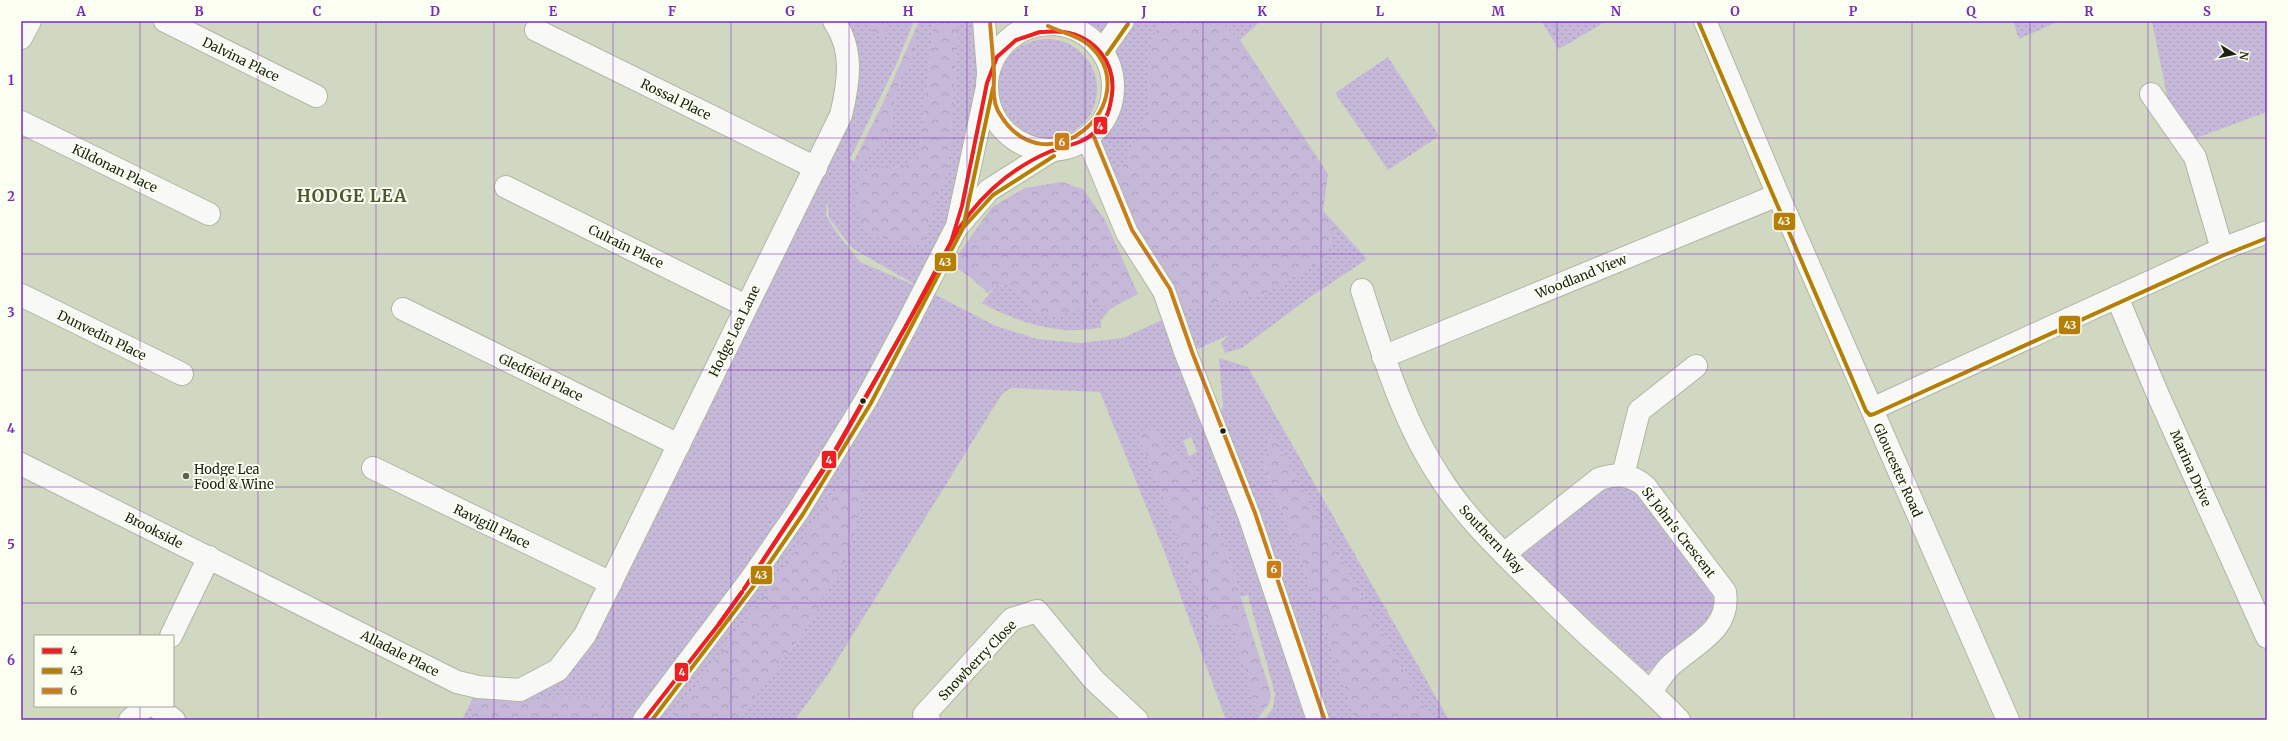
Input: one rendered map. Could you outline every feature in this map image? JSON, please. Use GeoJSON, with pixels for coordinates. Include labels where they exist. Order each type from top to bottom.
{"type":"FeatureCollection","features":[{"type":"Feature","properties":{"kind":"street"},"geometry":{"type":"LineString","coordinates":[[21,38],[30,21]]}},
{"type":"Feature","properties":{"kind":"street","name":"Dalvina Place"},"geometry":{"type":"LineString","coordinates":[[165,21],[316,96]]}},
{"type":"Feature","properties":{"kind":"street","name":"Hodge Lea Lane"},"geometry":{"type":"LineString","coordinates":[[585,635],[841,115],[848,85],[848,61],[846,46],[834,21]]}},
{"type":"Feature","properties":{"kind":"street"},"geometry":{"type":"LineString","coordinates":[[644,720],[744,589],[798,511],[866,400],[943,257],[957,226],[987,81],[992,62],[1007,40],[1030,27],[1054,22],[1074,28],[1085,34],[1102,51],[1112,74],[1113,95],[1106,118],[1088,139],[1070,148],[1051,151],[1023,145],[1011,137],[1000,127],[993,115],[988,101],[987,81],[984,21]]}},
{"type":"Feature","properties":{"kind":"street"},"geometry":{"type":"LineString","coordinates":[[1102,51],[1123,21]]}},
{"type":"Feature","properties":{"kind":"street","name":"Gloucester Road"},"geometry":{"type":"LineString","coordinates":[[1705,21],[1778,195],[2008,720]]}},
{"type":"Feature","properties":{"kind":"street","name":"Rossal Place"},"geometry":{"type":"LineString","coordinates":[[536,30],[816,168]]}},
{"type":"Feature","properties":{"kind":"street"},"geometry":{"type":"LineString","coordinates":[[2151,94],[2195,158],[2222,249]]}},
{"type":"Feature","properties":{"kind":"street","name":"Kildonan Place"},"geometry":{"type":"LineString","coordinates":[[21,122],[209,214]]}},
{"type":"Feature","properties":{"kind":"street"},"geometry":{"type":"LineString","coordinates":[[1088,139],[1127,233],[1164,291],[1186,354],[1249,515],[1318,720]]}},
{"type":"Feature","properties":{"kind":"street"},"geometry":{"type":"LineString","coordinates":[[957,226],[989,190],[1051,151]]}},
{"type":"Feature","properties":{"kind":"street","name":"Culrain Place"},"geometry":{"type":"LineString","coordinates":[[506,187],[746,306]]}},
{"type":"Feature","properties":{"kind":"street","name":"Woodland View"},"geometry":{"type":"LineString","coordinates":[[1383,357],[1778,195]]}},
{"type":"Feature","properties":{"kind":"street"},"geometry":{"type":"LineString","coordinates":[[1872,410],[2222,249],[2267,232]]}},
{"type":"Feature","properties":{"kind":"street","name":"Southern Way"},"geometry":{"type":"LineString","coordinates":[[1362,290],[1383,357],[1405,415],[1441,479],[1479,528],[1504,554],[1575,624],[1651,691],[1679,720]]}},
{"type":"Feature","properties":{"kind":"street","name":"Dunvedin Place"},"geometry":{"type":"LineString","coordinates":[[21,295],[182,374]]}},
{"type":"Feature","properties":{"kind":"street","name":"Marina Drive"},"geometry":{"type":"LineString","coordinates":[[2117,297],[2158,395],[2267,637]]}},
{"type":"Feature","properties":{"kind":"street","name":"Gledfield Place"},"geometry":{"type":"LineString","coordinates":[[403,309],[679,445]]}},
{"type":"Feature","properties":{"kind":"street"},"geometry":{"type":"LineString","coordinates":[[1504,554],[1599,479],[1611,475],[1623,475],[1638,411],[1696,366]]}},
{"type":"Feature","properties":{"kind":"street","name":"Brookside"},"geometry":{"type":"LineString","coordinates":[[21,464],[209,557]]}},
{"type":"Feature","properties":{"kind":"street","name":"Ravigill Place"},"geometry":{"type":"LineString","coordinates":[[373,468],[610,583]]}},
{"type":"Feature","properties":{"kind":"street","name":"St John's Crescent"},"geometry":{"type":"LineString","coordinates":[[1623,475],[1635,478],[1645,486],[1725,592],[1727,603],[1723,618],[1715,629],[1669,667],[1651,691]]}},
{"type":"Feature","properties":{"kind":"street"},"geometry":{"type":"LineString","coordinates":[[171,635],[209,557]]}},
{"type":"Feature","properties":{"kind":"street","name":"Alladale Place"},"geometry":{"type":"LineString","coordinates":[[209,557],[457,682],[478,686],[520,690],[558,670],[585,635]]}},
{"type":"Feature","properties":{"kind":"street","name":"Snowberry Close"},"geometry":{"type":"LineString","coordinates":[[929,720],[924,715],[1012,620],[1037,610],[1094,680],[1137,720]]}},
{"type":"Feature","properties":{"kind":"street"},"geometry":{"type":"LineString","coordinates":[[130,720],[145,707]]}},
{"type":"Feature","properties":{"kind":"street"},"geometry":{"type":"LineString","coordinates":[[156,707],[174,720]]}},
{"type":"Feature","properties":{"kind":"green space"},"geometry":{"type":"Polygon","coordinates":[[[834,21],[867,21],[874,34],[883,35],[889,21],[914,21],[895,67],[850,159],[859,164],[890,131],[895,98],[902,72],[922,21],[934,21],[919,155],[903,167],[887,166],[922,245],[933,207],[948,171],[958,21],[989,21],[979,53],[975,89],[984,120],[957,226],[926,290],[996,326],[1037,339],[1081,343],[1123,338],[1191,307],[1262,295],[1322,261],[1338,227],[1367,259],[1306,300],[1242,348],[1225,353],[1221,343],[1229,335],[1186,354],[1214,425],[1223,406],[1219,358],[1248,367],[1449,720],[1431,720],[1271,434],[1264,466],[1302,561],[1356,720],[1264,720],[1273,708],[1275,694],[1248,595],[1241,597],[1219,528],[1191,467],[1167,448],[1152,430],[1139,438],[1165,500],[1207,622],[1232,623],[1259,720],[1226,720],[1163,548],[1100,392],[1011,388],[1002,394],[829,673],[795,720],[737,720],[799,639],[847,559],[855,522],[748,617],[670,720],[618,720],[598,699],[476,697],[471,720],[462,720],[478,687],[520,690],[558,670],[841,115],[834,21]],[[827,199],[826,216],[837,233],[860,262],[921,288],[852,248],[829,218],[827,199]],[[1191,437],[1183,441],[1189,456],[1197,452],[1191,437]]]}},
{"type":"Feature","properties":{"kind":"green space"},"geometry":{"type":"Polygon","coordinates":[[[867,21],[889,21],[884,35],[874,34],[867,21]]]}},
{"type":"Feature","properties":{"kind":"green space"},"geometry":{"type":"Polygon","coordinates":[[[919,21],[922,21],[908,69],[902,72],[895,98],[890,131],[883,145],[859,164],[854,161],[884,101],[919,21]]]}},
{"type":"Feature","properties":{"kind":"green space"},"geometry":{"type":"Polygon","coordinates":[[[934,21],[958,21],[948,171],[933,207],[922,245],[869,236],[855,204],[855,190],[862,172],[887,166],[903,167],[919,155],[934,21]]]}},
{"type":"Feature","properties":{"kind":"green space"},"geometry":{"type":"Polygon","coordinates":[[[1051,21],[1161,21],[1151,41],[1147,116],[1111,191],[1088,139],[1102,124],[1111,107],[1113,96],[1112,72],[1108,61],[1095,42],[1077,30],[1051,21]]]}},
{"type":"Feature","properties":{"kind":"green space"},"geometry":{"type":"Polygon","coordinates":[[[1161,21],[1220,21],[1240,40],[1328,174],[1323,211],[1338,227],[1322,261],[1262,295],[1191,307],[1170,315],[1111,191],[1147,116],[1151,41],[1161,21]]]}},
{"type":"Feature","properties":{"kind":"green space"},"geometry":{"type":"Polygon","coordinates":[[[1220,21],[1261,21],[1240,40],[1220,21]]]}},
{"type":"Feature","properties":{"kind":"green space"},"geometry":{"type":"Polygon","coordinates":[[[1541,21],[1607,21],[1559,49],[1541,21]]]}},
{"type":"Feature","properties":{"kind":"green space"},"geometry":{"type":"Polygon","coordinates":[[[2013,21],[2059,21],[2019,39],[2013,21]]]}},
{"type":"Feature","properties":{"kind":"green space"},"geometry":{"type":"Polygon","coordinates":[[[2152,21],[2267,21],[2267,112],[2177,145],[2152,21]]]}},
{"type":"Feature","properties":{"kind":"green space"},"geometry":{"type":"Polygon","coordinates":[[[1047,39],[1066,43],[1083,53],[1093,70],[1097,89],[1093,108],[1083,125],[1066,135],[1047,139],[1028,135],[1011,125],[1001,108],[997,89],[1001,70],[1011,53],[1028,43],[1047,39]]]}},
{"type":"Feature","properties":{"kind":"green space"},"geometry":{"type":"Polygon","coordinates":[[[1388,57],[1439,136],[1388,170],[1335,93],[1388,57]]]}},
{"type":"Feature","properties":{"kind":"green space"},"geometry":{"type":"Polygon","coordinates":[[[1062,182],[1083,189],[1105,220],[1138,294],[1110,309],[1101,302],[1087,300],[1082,309],[1052,317],[1041,314],[1006,285],[996,286],[988,293],[969,276],[951,265],[992,207],[1025,188],[1062,182]]]}},
{"type":"Feature","properties":{"kind":"green space"},"geometry":{"type":"Polygon","coordinates":[[[1006,285],[1012,290],[1101,302],[1110,309],[1101,320],[1101,328],[1082,330],[1053,329],[1011,317],[982,303],[996,286],[1006,285]]]}},
{"type":"Feature","properties":{"kind":"green space"},"geometry":{"type":"Polygon","coordinates":[[[1143,430],[1152,430],[1167,448],[1191,467],[1219,528],[1271,694],[1269,704],[1258,718],[1232,623],[1207,622],[1165,500],[1139,438],[1143,430]]]}},
{"type":"Feature","properties":{"kind":"green space"},"geometry":{"type":"Polygon","coordinates":[[[1271,434],[1431,720],[1356,720],[1302,561],[1264,465],[1271,434]]]}},
{"type":"Feature","properties":{"kind":"green space"},"geometry":{"type":"Polygon","coordinates":[[[852,469],[866,483],[847,559],[799,639],[737,720],[670,720],[748,617],[852,469]]]}},
{"type":"Feature","properties":{"kind":"green space"},"geometry":{"type":"Polygon","coordinates":[[[1608,481],[1629,486],[1645,501],[1708,580],[1717,603],[1711,623],[1647,672],[1517,555],[1608,481]]]}},
{"type":"Feature","properties":{"kind":"green space"},"geometry":{"type":"Polygon","coordinates":[[[476,697],[598,699],[618,720],[471,720],[476,697]]]}},
{"type":"Feature","properties":{"kind":"transit line","name":"6"},"geometry":{"type":"LineString","coordinates":[[990,21],[994,73],[994,97],[998,111],[1018,135],[1041,144],[1064,142],[1084,130],[1099,112],[1107,90],[1105,67],[1089,45],[1075,36],[1048,26]]}},
{"type":"Feature","properties":{"kind":"transit line","name":"43"},"geometry":{"type":"LineString","coordinates":[[1699,23],[1866,411],[1870,415],[2224,255],[2267,238]]}},
{"type":"Feature","properties":{"kind":"transit line","name":"43"},"geometry":{"type":"LineString","coordinates":[[1107,54],[1128,24]]}},
{"type":"Feature","properties":{"kind":"transit line","name":"4"},"geometry":{"type":"LineString","coordinates":[[1040,32],[1064,32],[1075,35],[1085,39],[1101,53],[1111,72],[1112,94],[1107,114],[1103,123],[1091,136],[1034,159],[1005,178],[992,189],[970,214],[951,242],[962,206],[987,83],[997,57],[1016,40],[1040,32]]}},
{"type":"Feature","properties":{"kind":"transit line","name":"43"},"geometry":{"type":"LineString","coordinates":[[652,720],[753,587],[803,514],[871,403],[963,228],[993,88]]}},
{"type":"Feature","properties":{"kind":"transit line","name":"6"},"geometry":{"type":"LineString","coordinates":[[1094,137],[1132,230],[1170,289],[1192,352],[1255,513],[1324,718]]}},
{"type":"Feature","properties":{"kind":"transit line","name":"43"},"geometry":{"type":"LineString","coordinates":[[961,230],[993,195],[1054,156]]}},
{"type":"Feature","properties":{"kind":"transit line","name":"4"},"geometry":{"type":"LineString","coordinates":[[906,326],[951,242]]}},
{"type":"Feature","properties":{"kind":"transit line","name":"4"},"geometry":{"type":"LineString","coordinates":[[906,326],[936,273],[951,242]]}},
{"type":"Feature","properties":{"kind":"transit line","name":"4"},"geometry":{"type":"LineString","coordinates":[[744,589],[834,452],[906,326]]}},
{"type":"Feature","properties":{"kind":"transit line","name":"4"},"geometry":{"type":"LineString","coordinates":[[744,589],[833,456],[906,326]]}},
{"type":"Feature","properties":{"kind":"transit line","name":"4"},"geometry":{"type":"LineString","coordinates":[[719,624],[742,592]]}},
{"type":"Feature","properties":{"kind":"transit line","name":"4"},"geometry":{"type":"LineString","coordinates":[[719,624],[742,592]]}},
{"type":"Feature","properties":{"kind":"transit line","name":"4"},"geometry":{"type":"LineString","coordinates":[[644,720],[719,624]]}},
{"type":"Feature","properties":{"kind":"place","name":"Hodge Lea Food & Wine"},"geometry":{"type":"Point","coordinates":[186,476]}},
{"type":"Feature","properties":{"kind":"district","name":"HODGE LEA"},"geometry":{"type":"Point","coordinates":[352,196]}}]}
